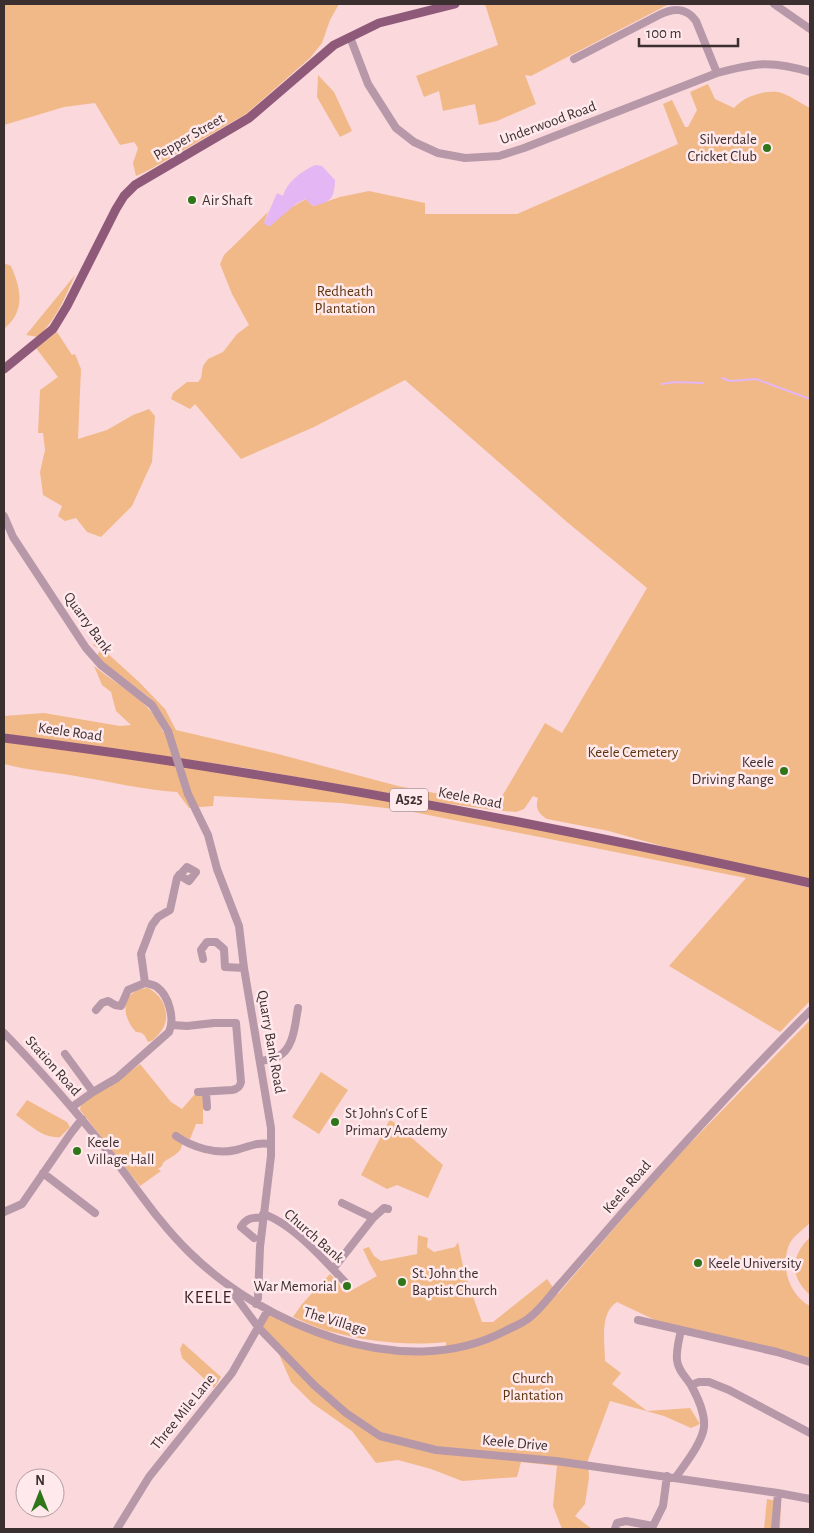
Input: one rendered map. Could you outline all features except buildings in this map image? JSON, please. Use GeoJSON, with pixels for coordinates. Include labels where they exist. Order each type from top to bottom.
{"type":"FeatureCollection","features":[{"type":"Feature","properties":{"kind":"main road","name":"Pepper Street"},"geometry":{"type":"LineString","coordinates":[[4,370],[53,329],[67,306],[116,209],[134,185],[249,118],[324,52],[350,37],[379,24],[455,4]]}},
{"type":"Feature","properties":{"kind":"main road","name":"Keele Road"},"geometry":{"type":"LineString","coordinates":[[4,738],[214,767],[361,791],[526,822],[810,884]]}},
{"type":"Feature","properties":{"kind":"street"},"geometry":{"type":"LineString","coordinates":[[774,4],[783,6],[810,29]]}},
{"type":"Feature","properties":{"kind":"street"},"geometry":{"type":"LineString","coordinates":[[580,58],[669,10],[680,10],[693,17],[696,21],[717,73]]}},
{"type":"Feature","properties":{"kind":"street","name":"Underwood Road"},"geometry":{"type":"LineString","coordinates":[[350,37],[368,84],[396,128],[414,142],[438,153],[464,158],[499,156],[517,151],[717,73],[764,63],[810,72]]}},
{"type":"Feature","properties":{"kind":"street","name":"Quarry Bank"},"geometry":{"type":"LineString","coordinates":[[4,516],[13,537],[86,648],[101,665],[152,705],[168,731],[188,794]]}},
{"type":"Feature","properties":{"kind":"street","name":"Quarry Bank Road"},"geometry":{"type":"LineString","coordinates":[[188,794],[208,835],[217,869],[239,926],[244,968],[271,1128],[256,1304]]}},
{"type":"Feature","properties":{"kind":"street"},"geometry":{"type":"LineString","coordinates":[[145,983],[140,954],[152,925],[158,917],[170,910],[179,875]]}},
{"type":"Feature","properties":{"kind":"street"},"geometry":{"type":"LineString","coordinates":[[203,959],[201,950],[207,942],[216,942],[224,950],[225,967],[244,968]]}},
{"type":"Feature","properties":{"kind":"street"},"geometry":{"type":"LineString","coordinates":[[72,1108],[93,1092],[117,1078],[169,1032],[172,1025],[172,1018],[164,996],[157,987],[145,983],[128,990],[123,997],[122,1015]]}},
{"type":"Feature","properties":{"kind":"street"},"geometry":{"type":"LineString","coordinates":[[96,1010],[102,1003],[108,1002],[121,1006]]}},
{"type":"Feature","properties":{"kind":"street"},"geometry":{"type":"LineString","coordinates":[[261,1061],[277,1057],[287,1049],[291,1041],[298,1008]]}},
{"type":"Feature","properties":{"kind":"street","name":"Keele Road"},"geometry":{"type":"LineString","coordinates":[[446,1350],[487,1340],[528,1319],[685,1141],[810,1011]]}},
{"type":"Feature","properties":{"kind":"street"},"geometry":{"type":"LineString","coordinates":[[172,1025],[236,1023],[242,1082],[240,1086],[232,1090],[202,1092],[207,1107]]}},
{"type":"Feature","properties":{"kind":"street","name":"Station Road"},"geometry":{"type":"LineString","coordinates":[[4,1033],[82,1119]]}},
{"type":"Feature","properties":{"kind":"street"},"geometry":{"type":"LineString","coordinates":[[65,1054],[93,1092]]}},
{"type":"Feature","properties":{"kind":"street"},"geometry":{"type":"LineString","coordinates":[[4,1212],[22,1204],[82,1119]]}},
{"type":"Feature","properties":{"kind":"street","name":"The Village"},"geometry":{"type":"LineString","coordinates":[[82,1119],[166,1228],[189,1252],[227,1284],[256,1304],[305,1328],[337,1339],[391,1349],[446,1350]]}},
{"type":"Feature","properties":{"kind":"street"},"geometry":{"type":"LineString","coordinates":[[176,1136],[195,1147],[225,1152],[259,1142],[271,1144]]}},
{"type":"Feature","properties":{"kind":"street"},"geometry":{"type":"LineString","coordinates":[[43,1173],[95,1213]]}},
{"type":"Feature","properties":{"kind":"street"},"geometry":{"type":"LineString","coordinates":[[342,1203],[373,1218]]}},
{"type":"Feature","properties":{"kind":"street"},"geometry":{"type":"LineString","coordinates":[[333,1269],[341,1264],[373,1218],[384,1208],[388,1209]]}},
{"type":"Feature","properties":{"kind":"street"},"geometry":{"type":"LineString","coordinates":[[254,1238],[238,1225],[250,1218],[262,1216]]}},
{"type":"Feature","properties":{"kind":"street","name":"Church Bank"},"geometry":{"type":"LineString","coordinates":[[262,1216],[272,1217],[289,1228],[345,1282]]}},
{"type":"Feature","properties":{"kind":"street","name":"The Village"},"geometry":{"type":"LineString","coordinates":[[227,1284],[258,1327]]}},
{"type":"Feature","properties":{"kind":"street","name":"Three Mile Lane"},"geometry":{"type":"LineString","coordinates":[[117,1529],[149,1477],[232,1373],[268,1310]]}},
{"type":"Feature","properties":{"kind":"street"},"geometry":{"type":"LineString","coordinates":[[638,1320],[778,1352],[810,1362]]}},
{"type":"Feature","properties":{"kind":"street","name":"Keele Drive"},"geometry":{"type":"LineString","coordinates":[[258,1327],[314,1385],[346,1413],[380,1436],[436,1450],[556,1461],[778,1492],[810,1499]]}},
{"type":"Feature","properties":{"kind":"street"},"geometry":{"type":"LineString","coordinates":[[676,1477],[696,1447],[704,1428],[701,1410],[691,1385],[685,1379],[677,1363],[681,1330]]}},
{"type":"Feature","properties":{"kind":"street"},"geometry":{"type":"LineString","coordinates":[[691,1385],[699,1382],[709,1382],[729,1390],[810,1433]]}},
{"type":"Feature","properties":{"kind":"street"},"geometry":{"type":"LineString","coordinates":[[615,1529],[617,1524],[626,1521],[654,1528],[663,1506],[666,1476]]}},
{"type":"Feature","properties":{"kind":"street"},"geometry":{"type":"LineString","coordinates":[[775,1529],[778,1492]]}},
{"type":"Feature","properties":{"kind":"green space"},"geometry":{"type":"Polygon","coordinates":[[[4,4],[339,4],[330,20],[322,43],[310,58],[246,114],[136,176],[133,163],[138,148],[134,142],[120,145],[95,103],[64,107],[4,125],[4,4]]]}},
{"type":"Feature","properties":{"kind":"green space"},"geometry":{"type":"Polygon","coordinates":[[[485,4],[669,4],[531,76],[525,75],[536,104],[497,121],[479,125],[475,104],[443,111],[439,91],[424,97],[416,76],[498,45],[485,4]]]}},
{"type":"Feature","properties":{"kind":"green space"},"geometry":{"type":"Polygon","coordinates":[[[318,75],[334,92],[352,131],[340,137],[317,97],[318,75]]]}},
{"type":"Feature","properties":{"kind":"green space"},"geometry":{"type":"Polygon","coordinates":[[[708,84],[715,99],[734,108],[748,98],[760,93],[778,92],[810,108],[810,880],[665,847],[609,831],[547,819],[538,810],[538,798],[533,796],[524,809],[516,812],[494,810],[443,803],[246,768],[4,734],[4,716],[44,713],[120,726],[131,725],[116,711],[111,692],[102,685],[94,666],[151,711],[163,732],[170,730],[156,705],[149,697],[98,659],[97,656],[100,650],[93,645],[95,642],[139,682],[165,709],[176,730],[278,754],[398,786],[497,805],[545,723],[562,733],[647,588],[567,522],[405,380],[314,427],[241,459],[195,404],[190,409],[171,399],[173,393],[187,382],[198,382],[201,378],[203,366],[208,359],[223,352],[237,334],[249,325],[232,294],[220,264],[224,255],[268,212],[264,223],[306,199],[313,206],[340,197],[369,191],[425,203],[425,214],[517,214],[678,144],[663,104],[672,100],[685,127],[688,127],[697,110],[690,92],[708,84]]]}},
{"type":"Feature","properties":{"kind":"green space"},"geometry":{"type":"Polygon","coordinates":[[[4,263],[11,266],[20,299],[16,315],[4,329],[4,263]]]}},
{"type":"Feature","properties":{"kind":"green space"},"geometry":{"type":"Polygon","coordinates":[[[75,275],[68,292],[50,323],[38,337],[26,335],[75,275]]]}},
{"type":"Feature","properties":{"kind":"green space"},"geometry":{"type":"Polygon","coordinates":[[[57,332],[72,355],[75,354],[81,369],[78,439],[107,430],[133,415],[149,409],[155,416],[152,462],[132,506],[101,537],[87,532],[76,518],[65,521],[58,516],[62,506],[43,495],[40,472],[45,450],[43,433],[38,433],[40,390],[58,377],[36,348],[57,332]]]}},
{"type":"Feature","properties":{"kind":"green space"},"geometry":{"type":"Polygon","coordinates":[[[4,741],[301,784],[605,842],[810,888],[810,1001],[780,1032],[669,966],[746,878],[403,810],[341,803],[214,796],[213,806],[189,808],[177,792],[141,788],[4,764],[4,741]]]}},
{"type":"Feature","properties":{"kind":"green space"},"geometry":{"type":"Polygon","coordinates":[[[148,988],[163,1003],[166,1016],[163,1029],[153,1040],[148,1042],[144,1035],[136,1032],[131,1025],[127,1018],[126,1004],[132,993],[148,988]]]}},
{"type":"Feature","properties":{"kind":"green space","name":"Church Plantation"},"geometry":{"type":"Polygon","coordinates":[[[810,1020],[810,1223],[795,1236],[789,1245],[786,1254],[786,1271],[792,1288],[810,1306],[810,1359],[657,1321],[617,1302],[608,1313],[604,1329],[605,1361],[621,1373],[612,1384],[647,1411],[690,1408],[700,1424],[691,1428],[664,1416],[610,1401],[588,1460],[589,1478],[585,1504],[575,1516],[592,1529],[562,1529],[553,1506],[557,1466],[521,1462],[517,1477],[462,1481],[431,1469],[398,1460],[376,1463],[352,1431],[312,1403],[291,1382],[275,1345],[258,1327],[268,1310],[365,1345],[446,1350],[446,1342],[403,1343],[360,1338],[327,1331],[293,1317],[302,1304],[330,1274],[339,1283],[342,1291],[347,1293],[377,1276],[363,1249],[369,1247],[374,1256],[381,1261],[417,1254],[418,1235],[428,1238],[427,1247],[434,1252],[455,1247],[458,1242],[464,1271],[482,1322],[493,1322],[547,1279],[558,1294],[665,1169],[810,1020]]]}},
{"type":"Feature","properties":{"kind":"green space"},"geometry":{"type":"Polygon","coordinates":[[[140,1064],[171,1102],[182,1109],[194,1095],[202,1095],[204,1103],[203,1124],[196,1124],[190,1139],[177,1134],[174,1139],[182,1143],[180,1150],[163,1163],[158,1169],[161,1171],[140,1186],[80,1110],[81,1104],[140,1064]]]}},
{"type":"Feature","properties":{"kind":"green space"},"geometry":{"type":"Polygon","coordinates":[[[321,1072],[348,1090],[319,1134],[292,1117],[321,1072]]]}},
{"type":"Feature","properties":{"kind":"green space"},"geometry":{"type":"Polygon","coordinates":[[[27,1100],[67,1122],[70,1127],[60,1137],[48,1136],[36,1130],[16,1115],[27,1100]]]}},
{"type":"Feature","properties":{"kind":"green space"},"geometry":{"type":"Polygon","coordinates":[[[390,1119],[443,1165],[428,1198],[397,1185],[387,1189],[361,1175],[390,1119]]]}},
{"type":"Feature","properties":{"kind":"green space"},"geometry":{"type":"Polygon","coordinates":[[[810,1237],[810,1295],[798,1281],[795,1266],[799,1251],[810,1237]]]}},
{"type":"Feature","properties":{"kind":"green space"},"geometry":{"type":"Polygon","coordinates":[[[183,1343],[221,1377],[214,1388],[182,1358],[180,1349],[183,1343]]]}},
{"type":"Feature","properties":{"kind":"green space"},"geometry":{"type":"Polygon","coordinates":[[[767,1499],[781,1502],[780,1529],[764,1529],[767,1499]]]}},
{"type":"Feature","properties":{"kind":"shaded area"},"geometry":{"type":"Polygon","coordinates":[[[315,165],[322,166],[335,180],[331,198],[324,203],[313,206],[305,199],[296,204],[269,227],[264,223],[277,193],[283,196],[288,186],[296,178],[305,170],[315,165]]]}},
{"type":"Feature","properties":{"kind":"waterway"},"geometry":{"type":"LineString","coordinates":[[722,378],[730,381],[756,379],[810,399]]}},
{"type":"Feature","properties":{"kind":"waterway"},"geometry":{"type":"LineString","coordinates":[[662,384],[675,382],[703,383]]}},
{"type":"Feature","properties":{"kind":"place","name":"Silverdale Cricket Club"},"geometry":{"type":"Point","coordinates":[767,148]}},
{"type":"Feature","properties":{"kind":"place","name":"Air Shaft"},"geometry":{"type":"Point","coordinates":[192,200]}},
{"type":"Feature","properties":{"kind":"place","name":"Keele Driving Range"},"geometry":{"type":"Point","coordinates":[784,771]}},
{"type":"Feature","properties":{"kind":"place","name":"St John's C of E Primary Academy"},"geometry":{"type":"Point","coordinates":[335,1122]}},
{"type":"Feature","properties":{"kind":"place","name":"Keele Village Hall"},"geometry":{"type":"Point","coordinates":[77,1151]}},
{"type":"Feature","properties":{"kind":"place","name":"Keele University"},"geometry":{"type":"Point","coordinates":[698,1263]}},
{"type":"Feature","properties":{"kind":"place","name":"St. John the Baptist Church"},"geometry":{"type":"Point","coordinates":[402,1282]}},
{"type":"Feature","properties":{"kind":"place","name":"War Memorial"},"geometry":{"type":"Point","coordinates":[347,1286]}},
{"type":"Feature","properties":{"kind":"district","name":"KEELE"},"geometry":{"type":"Point","coordinates":[208,1298]}},
{"type":"Feature","properties":{"kind":"park label","name":"Redheath Plantation"},"geometry":{"type":"Point","coordinates":[345,300]}},
{"type":"Feature","properties":{"kind":"park label","name":"Keele Cemetery"},"geometry":{"type":"Point","coordinates":[633,752]}}]}
